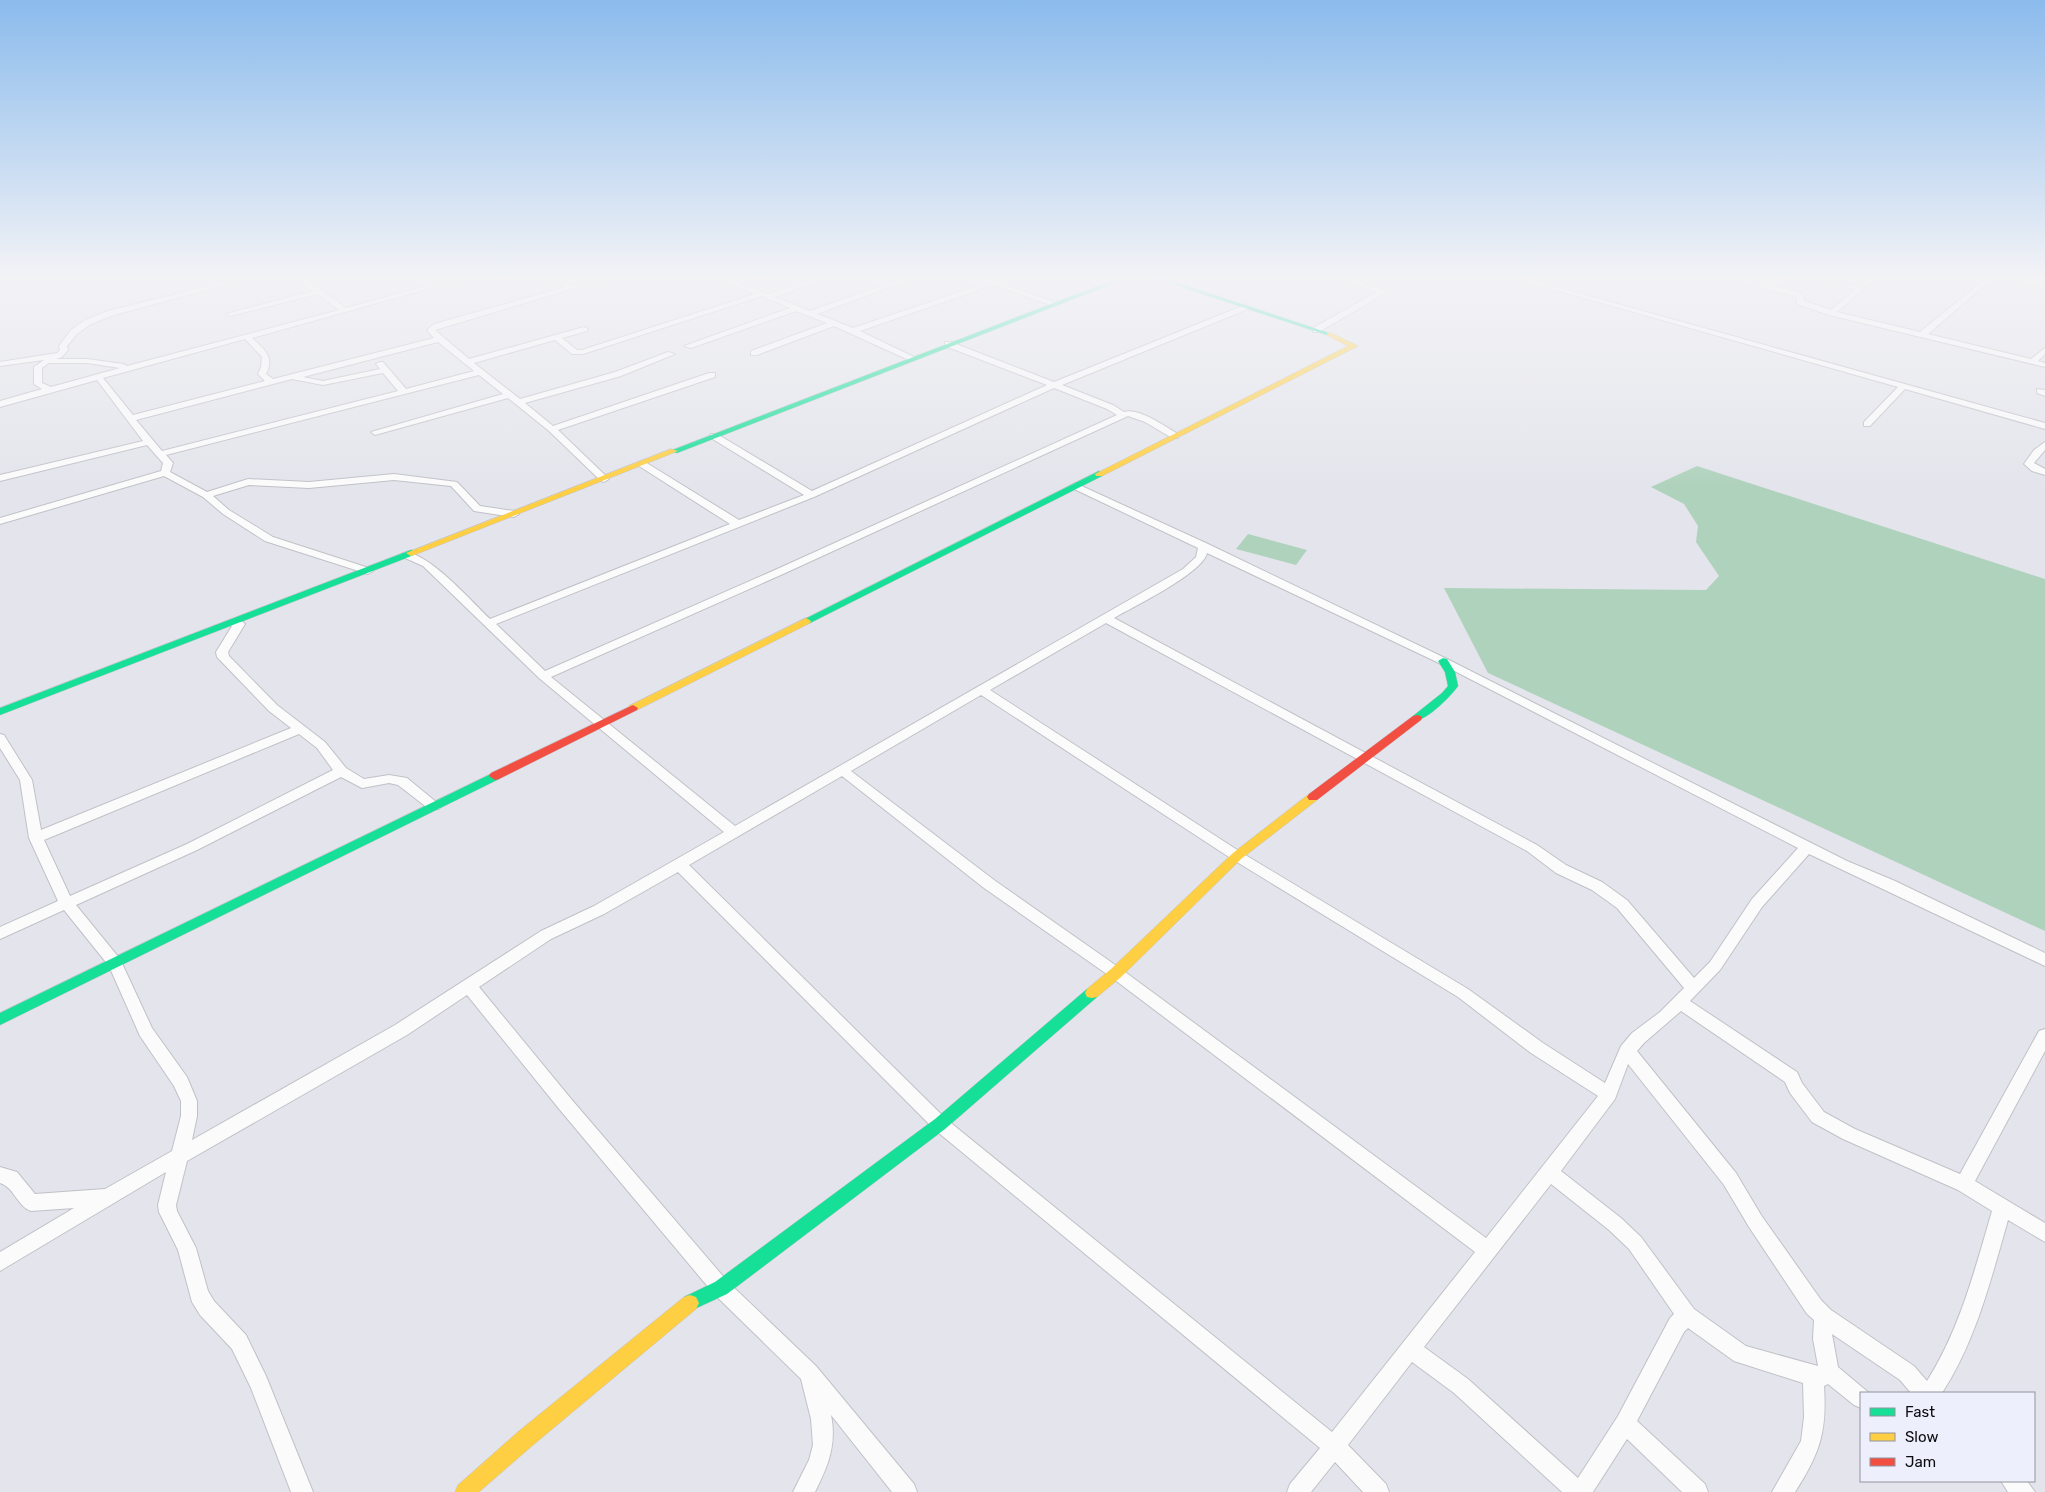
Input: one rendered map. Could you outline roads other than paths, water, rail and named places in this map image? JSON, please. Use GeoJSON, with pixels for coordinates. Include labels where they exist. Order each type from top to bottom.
{"type":"FeatureCollection","features":[{"type":"Feature","properties":{"kind":"street"},"geometry":{"type":"LineString","coordinates":[[50,390],[38,384],[38,367],[44,361],[59,355],[64,349]]}},
{"type":"Feature","properties":{"kind":"street"},"geometry":{"type":"LineString","coordinates":[[0,404],[202,349]]}},
{"type":"Feature","properties":{"kind":"street"},"geometry":{"type":"LineString","coordinates":[[259,349],[268,358],[268,364],[262,374],[271,382]]}},
{"type":"Feature","properties":{"kind":"street"},"geometry":{"type":"LineString","coordinates":[[132,418],[402,349]]}},
{"type":"Feature","properties":{"kind":"street"},"geometry":{"type":"LineString","coordinates":[[451,349],[552,429],[604,479]]}},
{"type":"Feature","properties":{"kind":"street"},"geometry":{"type":"LineString","coordinates":[[468,362],[513,349]]}},
{"type":"Feature","properties":{"kind":"street"},"geometry":{"type":"LineString","coordinates":[[571,349],[575,352],[594,349]]}},
{"type":"Feature","properties":{"kind":"street"},"geometry":{"type":"LineString","coordinates":[[754,353],[766,349]]}},
{"type":"Feature","properties":{"kind":"street"},"geometry":{"type":"LineString","coordinates":[[890,349],[911,359]]}},
{"type":"Feature","properties":{"kind":"street"},"geometry":{"type":"LineString","coordinates":[[0,712],[407,556],[937,349]]}},
{"type":"Feature","properties":{"kind":"street"},"geometry":{"type":"LineString","coordinates":[[960,349],[1110,407],[1123,415]]}},
{"type":"Feature","properties":{"kind":"street"},"geometry":{"type":"LineString","coordinates":[[490,624],[811,495],[1055,386],[1145,349]]}},
{"type":"Feature","properties":{"kind":"street"},"geometry":{"type":"LineString","coordinates":[[0,1019],[601,724],[1349,349]]}},
{"type":"Feature","properties":{"kind":"street"},"geometry":{"type":"LineString","coordinates":[[1770,349],[2045,426]]}},
{"type":"Feature","properties":{"kind":"street"},"geometry":{"type":"LineString","coordinates":[[1980,349],[2045,365]]}},
{"type":"Feature","properties":{"kind":"street"},"geometry":{"type":"LineString","coordinates":[[2033,362],[2045,350]]}},
{"type":"Feature","properties":{"kind":"street"},"geometry":{"type":"LineString","coordinates":[[519,402],[618,374],[671,354]]}},
{"type":"Feature","properties":{"kind":"street"},"geometry":{"type":"LineString","coordinates":[[0,364],[59,355]]}},
{"type":"Feature","properties":{"kind":"street"},"geometry":{"type":"LineString","coordinates":[[374,356],[404,392]]}},
{"type":"Feature","properties":{"kind":"street"},"geometry":{"type":"LineString","coordinates":[[27,359],[87,361],[127,368]]}},
{"type":"Feature","properties":{"kind":"street"},"geometry":{"type":"LineString","coordinates":[[292,376],[323,383],[385,370]]}},
{"type":"Feature","properties":{"kind":"street"},"geometry":{"type":"LineString","coordinates":[[160,454],[481,372]]}},
{"type":"Feature","properties":{"kind":"street"},"geometry":{"type":"LineString","coordinates":[[552,429],[712,375]]}},
{"type":"Feature","properties":{"kind":"street"},"geometry":{"type":"LineString","coordinates":[[98,376],[149,442],[168,463],[165,474]]}},
{"type":"Feature","properties":{"kind":"street"},"geometry":{"type":"LineString","coordinates":[[1867,424],[1904,386]]}},
{"type":"Feature","properties":{"kind":"street"},"geometry":{"type":"LineString","coordinates":[[375,432],[510,395]]}},
{"type":"Feature","properties":{"kind":"street"},"geometry":{"type":"LineString","coordinates":[[543,676],[779,572],[1128,413],[1138,416],[1175,436]]}},
{"type":"Feature","properties":{"kind":"street"},"geometry":{"type":"LineString","coordinates":[[714,436],[811,495]]}},
{"type":"Feature","properties":{"kind":"street"},"geometry":{"type":"LineString","coordinates":[[0,478],[149,442]]}},
{"type":"Feature","properties":{"kind":"street"},"geometry":{"type":"LineString","coordinates":[[2045,445],[2029,464],[2035,469],[2045,472]]}},
{"type":"Feature","properties":{"kind":"street"},"geometry":{"type":"LineString","coordinates":[[642,464],[739,524]]}},
{"type":"Feature","properties":{"kind":"street"},"geometry":{"type":"LineString","coordinates":[[0,521],[165,474],[206,495],[226,512],[269,539],[368,571]]}},
{"type":"Feature","properties":{"kind":"street"},"geometry":{"type":"LineString","coordinates":[[206,495],[248,482],[309,485],[325,482],[401,478],[454,484],[478,509],[514,514]]}},
{"type":"Feature","properties":{"kind":"street"},"geometry":{"type":"LineString","coordinates":[[1075,486],[1443,661],[1807,847],[2045,960]]}},
{"type":"Feature","properties":{"kind":"street"},"geometry":{"type":"LineString","coordinates":[[0,1262],[109,1196],[401,1030],[546,935],[599,910],[733,832],[842,772],[1187,571],[1201,558],[1204,546]]}},
{"type":"Feature","properties":{"kind":"street"},"geometry":{"type":"LineString","coordinates":[[407,556],[427,564],[543,676],[733,832]]}},
{"type":"Feature","properties":{"kind":"street"},"geometry":{"type":"LineString","coordinates":[[1105,618],[1532,848],[1561,869],[1597,886],[1622,904],[1694,988]]}},
{"type":"Feature","properties":{"kind":"street"},"geometry":{"type":"LineString","coordinates":[[233,623],[239,624],[222,652],[223,658],[273,708],[332,756],[341,771],[362,784],[389,779],[402,781],[434,806]]}},
{"type":"Feature","properties":{"kind":"street"},"geometry":{"type":"LineString","coordinates":[[465,1492],[533,1432],[692,1302],[720,1288],[940,1124],[1116,973],[1237,856],[1446,695],[1453,686],[1450,669],[1443,661]]}},
{"type":"Feature","properties":{"kind":"street"},"geometry":{"type":"LineString","coordinates":[[981,690],[1237,856],[1455,988],[1537,1048],[1609,1094]]}},
{"type":"Feature","properties":{"kind":"street"},"geometry":{"type":"LineString","coordinates":[[36,838],[300,729]]}},
{"type":"Feature","properties":{"kind":"street"},"geometry":{"type":"LineString","coordinates":[[0,738],[26,780],[36,838],[67,904],[115,963],[146,1031],[181,1082],[189,1101],[189,1116],[167,1205],[168,1212],[187,1248],[199,1295],[207,1308],[239,1342],[259,1382],[302,1492]]}},
{"type":"Feature","properties":{"kind":"street"},"geometry":{"type":"LineString","coordinates":[[0,933],[192,847],[341,771]]}},
{"type":"Feature","properties":{"kind":"street"},"geometry":{"type":"LineString","coordinates":[[842,772],[989,884],[1116,973],[1488,1251]]}},
{"type":"Feature","properties":{"kind":"street"},"geometry":{"type":"LineString","coordinates":[[1298,1492],[1550,1173],[1609,1094],[1627,1051],[1638,1038],[1680,1002],[1715,966],[1769,888],[1807,847]]}},
{"type":"Feature","properties":{"kind":"street"},"geometry":{"type":"LineString","coordinates":[[679,864],[940,1124],[1335,1447],[1378,1492]]}},
{"type":"Feature","properties":{"kind":"street"},"geometry":{"type":"LineString","coordinates":[[469,986],[566,1106],[720,1288],[809,1373],[906,1492]]}},
{"type":"Feature","properties":{"kind":"street"},"geometry":{"type":"LineString","coordinates":[[1680,1002],[1792,1077],[1796,1088],[1818,1117],[1849,1134],[1964,1184],[2045,1233]]}},
{"type":"Feature","properties":{"kind":"street"},"geometry":{"type":"LineString","coordinates":[[1964,1184],[2045,1036]]}},
{"type":"Feature","properties":{"kind":"street"},"geometry":{"type":"LineString","coordinates":[[1627,1051],[1730,1179],[1755,1221],[1814,1307],[1824,1317],[1907,1373],[1923,1392]]}},
{"type":"Feature","properties":{"kind":"street"},"geometry":{"type":"LineString","coordinates":[[1550,1173],[1615,1224],[1635,1243],[1646,1255],[1687,1316],[1741,1354],[1821,1374],[1860,1397]]}},
{"type":"Feature","properties":{"kind":"street"},"geometry":{"type":"LineString","coordinates":[[0,1175],[10,1178],[31,1203],[109,1196]]}},
{"type":"Feature","properties":{"kind":"street"},"geometry":{"type":"LineString","coordinates":[[1933,1392],[1944,1372],[1975,1303],[2002,1208]]}},
{"type":"Feature","properties":{"kind":"street"},"geometry":{"type":"LineString","coordinates":[[1412,1349],[1460,1386],[1579,1492],[1625,1423],[1672,1333],[1677,1325],[1687,1316]]}},
{"type":"Feature","properties":{"kind":"street"},"geometry":{"type":"LineString","coordinates":[[1783,1492],[1811,1442],[1821,1374],[1820,1330],[1824,1317]]}},
{"type":"Feature","properties":{"kind":"street"},"geometry":{"type":"LineString","coordinates":[[804,1492],[823,1444],[821,1421],[809,1373]]}},
{"type":"Feature","properties":{"kind":"street"},"geometry":{"type":"LineString","coordinates":[[1625,1423],[1696,1492]]}},
{"type":"Feature","properties":{"kind":"street"},"geometry":{"type":"LineString","coordinates":[[2013,1482],[2024,1492]]}}]}
